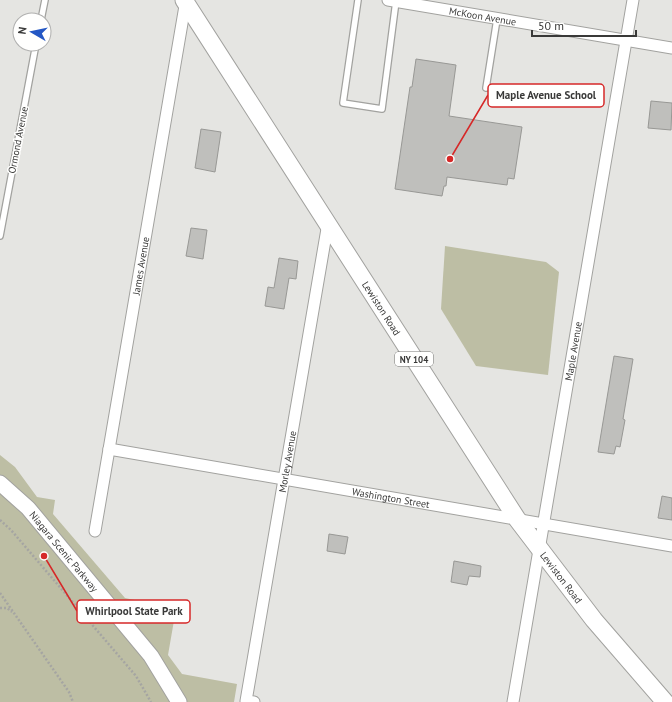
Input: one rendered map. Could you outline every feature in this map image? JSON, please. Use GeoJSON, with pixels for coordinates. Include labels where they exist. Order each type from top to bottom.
{"type":"FeatureCollection","features":[{"type":"Feature","properties":{"kind":"main road","name":"Lewiston Road"},"geometry":{"type":"LineString","coordinates":[[185,1],[517,519],[594,620],[665,702]]}},
{"type":"Feature","properties":{"kind":"main road","name":"Niagara Scenic Parkway"},"geometry":{"type":"LineString","coordinates":[[0,482],[28,508],[151,656],[179,702]]}},
{"type":"Feature","properties":{"kind":"street","name":"Maple Avenue"},"geometry":{"type":"LineString","coordinates":[[513,702],[633,0]]}},
{"type":"Feature","properties":{"kind":"street","name":"James Avenue"},"geometry":{"type":"LineString","coordinates":[[95,531],[185,1]]}},
{"type":"Feature","properties":{"kind":"street","name":"McKoon Avenue"},"geometry":{"type":"LineString","coordinates":[[392,1],[411,2],[672,48]]}},
{"type":"Feature","properties":{"kind":"street","name":"Morley Avenue"},"geometry":{"type":"LineString","coordinates":[[250,701],[284,479],[328,223]]}},
{"type":"Feature","properties":{"kind":"street","name":"Washington Street"},"geometry":{"type":"LineString","coordinates":[[109,449],[672,546]]}},
{"type":"Feature","properties":{"kind":"lane"},"geometry":{"type":"LineString","coordinates":[[43,12],[45,0]]}},
{"type":"Feature","properties":{"kind":"lane"},"geometry":{"type":"LineString","coordinates":[[358,0],[343,103],[382,108],[392,1]]}},
{"type":"Feature","properties":{"kind":"lane"},"geometry":{"type":"LineString","coordinates":[[486,88],[497,18]]}},
{"type":"Feature","properties":{"kind":"lane","name":"Ormond Avenue"},"geometry":{"type":"LineString","coordinates":[[0,236],[34,52]]}},
{"type":"Feature","properties":{"kind":"path"},"geometry":{"type":"LineString","coordinates":[[0,520],[11,530],[136,676],[151,702]]}},
{"type":"Feature","properties":{"kind":"path"},"geometry":{"type":"LineString","coordinates":[[0,594],[69,692],[73,702]]}},
{"type":"Feature","properties":{"kind":"path"},"geometry":{"type":"LineString","coordinates":[[0,608],[7,608],[13,612]]}},
{"type":"Feature","properties":{"kind":"green space"},"geometry":{"type":"Polygon","coordinates":[[[445,246],[546,262],[559,272],[548,375],[476,366],[441,309],[445,246]]]}},
{"type":"Feature","properties":{"kind":"green space"},"geometry":{"type":"Polygon","coordinates":[[[0,455],[15,467],[37,497],[55,500],[53,514],[125,598],[176,609],[168,655],[182,674],[237,684],[234,702],[0,702],[0,455]]]}},
{"type":"Feature","properties":{"kind":"building"},"geometry":{"type":"Polygon","coordinates":[[[416,59],[456,65],[449,116],[522,127],[514,179],[508,178],[507,185],[447,177],[446,186],[444,186],[442,196],[395,189],[410,87],[412,87],[416,59]]]}},
{"type":"Feature","properties":{"kind":"building"},"geometry":{"type":"Polygon","coordinates":[[[651,101],[672,103],[671,130],[648,128],[651,101]]]}},
{"type":"Feature","properties":{"kind":"building"},"geometry":{"type":"Polygon","coordinates":[[[201,129],[221,132],[215,172],[195,168],[201,129]]]}},
{"type":"Feature","properties":{"kind":"building"},"geometry":{"type":"Polygon","coordinates":[[[191,228],[207,230],[203,259],[186,256],[191,228]]]}},
{"type":"Feature","properties":{"kind":"building"},"geometry":{"type":"Polygon","coordinates":[[[279,258],[298,261],[296,279],[289,278],[284,309],[265,306],[268,287],[274,288],[279,258]]]}},
{"type":"Feature","properties":{"kind":"building"},"geometry":{"type":"Polygon","coordinates":[[[614,356],[633,359],[620,447],[616,446],[614,454],[598,452],[614,356]]]}},
{"type":"Feature","properties":{"kind":"building"},"geometry":{"type":"Polygon","coordinates":[[[662,496],[672,498],[672,520],[658,518],[662,496]]]}},
{"type":"Feature","properties":{"kind":"building"},"geometry":{"type":"Polygon","coordinates":[[[329,534],[348,537],[345,554],[327,551],[329,534]]]}},
{"type":"Feature","properties":{"kind":"building"},"geometry":{"type":"Polygon","coordinates":[[[454,561],[481,566],[480,577],[469,576],[467,585],[451,582],[454,561]]]}},
{"type":"Feature","properties":{"kind":"place","name":"Maple Avenue School"},"geometry":{"type":"Point","coordinates":[450,159]}},
{"type":"Feature","properties":{"kind":"place","name":"Whirlpool State Park"},"geometry":{"type":"Point","coordinates":[44,556]}}]}
